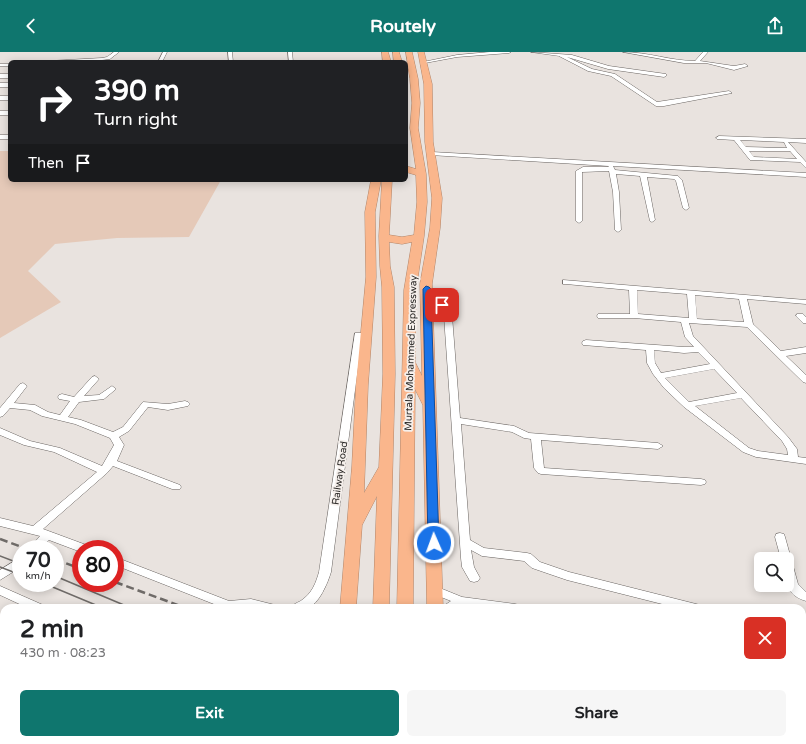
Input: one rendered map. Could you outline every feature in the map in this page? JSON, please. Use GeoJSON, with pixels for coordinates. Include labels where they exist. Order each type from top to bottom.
{"type":"FeatureCollection","features":[{"type":"Feature","properties":{"kind":"highway","name":"Murtala Mohammed Expressway"},"geometry":{"type":"LineString","coordinates":[[421,52],[425,62],[428,94],[429,142],[437,190],[435,236],[428,261],[426,289],[435,604]]}},
{"type":"Feature","properties":{"kind":"highway","name":"Murtala Mohammed Expressway"},"geometry":{"type":"LineString","coordinates":[[405,604],[410,290],[422,215],[421,174],[414,128],[415,86],[410,53]]}},
{"type":"Feature","properties":{"kind":"highway"},"geometry":{"type":"LineString","coordinates":[[408,170],[421,174]]}},
{"type":"Feature","properties":{"kind":"highway"},"geometry":{"type":"LineString","coordinates":[[348,604],[371,278],[370,212],[376,182]]}},
{"type":"Feature","properties":{"kind":"highway","name":"Murtala Mohammed Expressway"},"geometry":{"type":"LineString","coordinates":[[381,604],[383,506],[386,466],[389,366],[388,287],[385,266],[384,236],[387,182]]}},
{"type":"Feature","properties":{"kind":"highway"},"geometry":{"type":"LineString","coordinates":[[384,236],[398,241],[411,240],[419,236]]}},
{"type":"Feature","properties":{"kind":"highway"},"geometry":{"type":"LineString","coordinates":[[412,276],[426,289]]}},
{"type":"Feature","properties":{"kind":"highway"},"geometry":{"type":"LineString","coordinates":[[409,360],[430,409]]}},
{"type":"Feature","properties":{"kind":"highway"},"geometry":{"type":"LineString","coordinates":[[354,526],[386,466]]}},
{"type":"Feature","properties":{"kind":"street"},"geometry":{"type":"LineString","coordinates":[[102,60],[117,52]]}},
{"type":"Feature","properties":{"kind":"street"},"geometry":{"type":"LineString","coordinates":[[425,62],[458,56],[509,52]]}},
{"type":"Feature","properties":{"kind":"street"},"geometry":{"type":"LineString","coordinates":[[533,52],[572,56],[608,67],[664,75]]}},
{"type":"Feature","properties":{"kind":"street"},"geometry":{"type":"LineString","coordinates":[[625,52],[657,54],[676,61],[706,62],[734,68],[745,65]]}},
{"type":"Feature","properties":{"kind":"street"},"geometry":{"type":"LineString","coordinates":[[696,62],[706,52]]}},
{"type":"Feature","properties":{"kind":"street"},"geometry":{"type":"LineString","coordinates":[[561,56],[590,70],[613,75],[656,104],[729,93]]}},
{"type":"Feature","properties":{"kind":"street"},"geometry":{"type":"LineString","coordinates":[[720,138],[806,140]]}},
{"type":"Feature","properties":{"kind":"street"},"geometry":{"type":"LineString","coordinates":[[735,138],[750,158],[754,160],[798,161]]}},
{"type":"Feature","properties":{"kind":"street"},"geometry":{"type":"LineString","coordinates":[[781,140],[806,171],[792,174]]}},
{"type":"Feature","properties":{"kind":"street"},"geometry":{"type":"LineString","coordinates":[[781,140],[806,166]]}},
{"type":"Feature","properties":{"kind":"street"},"geometry":{"type":"LineString","coordinates":[[743,149],[788,150]]}},
{"type":"Feature","properties":{"kind":"street"},"geometry":{"type":"LineString","coordinates":[[432,154],[611,168],[806,175]]}},
{"type":"Feature","properties":{"kind":"street"},"geometry":{"type":"LineString","coordinates":[[611,168],[616,192],[618,230]]}},
{"type":"Feature","properties":{"kind":"street"},"geometry":{"type":"LineString","coordinates":[[579,221],[579,171],[583,169],[611,168],[643,174],[676,177],[679,180],[686,208]]}},
{"type":"Feature","properties":{"kind":"street"},"geometry":{"type":"LineString","coordinates":[[643,174],[652,220]]}},
{"type":"Feature","properties":{"kind":"street"},"geometry":{"type":"LineString","coordinates":[[566,282],[806,302]]}},
{"type":"Feature","properties":{"kind":"street"},"geometry":{"type":"LineString","coordinates":[[633,288],[634,316]]}},
{"type":"Feature","properties":{"kind":"street"},"geometry":{"type":"LineString","coordinates":[[426,289],[442,305],[448,316],[465,542],[468,567],[474,578]]}},
{"type":"Feature","properties":{"kind":"street"},"geometry":{"type":"LineString","coordinates":[[691,292],[687,333],[742,395],[785,439],[792,449],[794,460]]}},
{"type":"Feature","properties":{"kind":"street"},"geometry":{"type":"LineString","coordinates":[[742,296],[749,325],[806,380]]}},
{"type":"Feature","properties":{"kind":"street"},"geometry":{"type":"LineString","coordinates":[[601,316],[634,316],[749,325]]}},
{"type":"Feature","properties":{"kind":"street","name":"Railway Road"},"geometry":{"type":"LineString","coordinates":[[304,604],[310,600],[321,587],[325,572],[358,335],[366,335]]}},
{"type":"Feature","properties":{"kind":"street"},"geometry":{"type":"LineString","coordinates":[[586,343],[684,350],[700,349]]}},
{"type":"Feature","properties":{"kind":"street"},"geometry":{"type":"LineString","coordinates":[[650,348],[651,363],[659,376],[687,405],[750,453],[806,461]]}},
{"type":"Feature","properties":{"kind":"street"},"geometry":{"type":"LineString","coordinates":[[779,354],[806,350]]}},
{"type":"Feature","properties":{"kind":"street"},"geometry":{"type":"LineString","coordinates":[[659,376],[716,366]]}},
{"type":"Feature","properties":{"kind":"street"},"geometry":{"type":"LineString","coordinates":[[62,418],[76,400],[95,380]]}},
{"type":"Feature","properties":{"kind":"street"},"geometry":{"type":"LineString","coordinates":[[0,414],[23,386]]}},
{"type":"Feature","properties":{"kind":"street"},"geometry":{"type":"LineString","coordinates":[[62,397],[76,400],[101,397],[112,390]]}},
{"type":"Feature","properties":{"kind":"street"},"geometry":{"type":"LineString","coordinates":[[687,405],[742,395]]}},
{"type":"Feature","properties":{"kind":"street"},"geometry":{"type":"LineString","coordinates":[[114,436],[126,428],[146,404],[168,407],[185,404]]}},
{"type":"Feature","properties":{"kind":"street"},"geometry":{"type":"LineString","coordinates":[[8,405],[32,407],[45,414],[78,422],[114,436],[119,445],[111,462],[104,471],[35,530]]}},
{"type":"Feature","properties":{"kind":"street"},"geometry":{"type":"LineString","coordinates":[[456,420],[514,429],[527,436],[658,446]]}},
{"type":"Feature","properties":{"kind":"street"},"geometry":{"type":"LineString","coordinates":[[0,431],[27,443],[57,450],[104,471]]}},
{"type":"Feature","properties":{"kind":"street"},"geometry":{"type":"LineString","coordinates":[[536,437],[539,468],[542,471],[701,482]]}},
{"type":"Feature","properties":{"kind":"street"},"geometry":{"type":"LineString","coordinates":[[111,462],[176,487]]}},
{"type":"Feature","properties":{"kind":"street"},"geometry":{"type":"LineString","coordinates":[[0,522],[35,530],[72,544]]}},
{"type":"Feature","properties":{"kind":"street"},"geometry":{"type":"LineString","coordinates":[[42,540],[48,534]]}},
{"type":"Feature","properties":{"kind":"street"},"geometry":{"type":"LineString","coordinates":[[780,537],[784,552]]}},
{"type":"Feature","properties":{"kind":"street"},"geometry":{"type":"LineString","coordinates":[[465,542],[482,552],[527,557],[536,565],[567,576],[680,604]]}},
{"type":"Feature","properties":{"kind":"street"},"geometry":{"type":"LineString","coordinates":[[124,565],[225,604]]}},
{"type":"Feature","properties":{"kind":"street"},"geometry":{"type":"LineString","coordinates":[[0,576],[12,567]]}},
{"type":"Feature","properties":{"kind":"street"},"geometry":{"type":"LineString","coordinates":[[794,589],[796,593],[806,597]]}},
{"type":"Feature","properties":{"kind":"street"},"geometry":{"type":"LineString","coordinates":[[0,590],[30,604]]}},
{"type":"Feature","properties":{"kind":"street"},"geometry":{"type":"LineString","coordinates":[[435,590],[461,601],[484,604]]}},
{"type":"Feature","properties":{"kind":"street"},"geometry":{"type":"LineString","coordinates":[[456,604],[461,601]]}},
{"type":"Feature","properties":{"kind":"shaded area"},"geometry":{"type":"Polygon","coordinates":[[[0,151],[8,151],[8,182],[220,182],[189,237],[117,238],[55,244],[28,271],[61,302],[0,338],[0,151]]]}},
{"type":"Feature","properties":{"kind":"tram line"},"geometry":{"type":"LineString","coordinates":[[0,556],[12,561]]}},
{"type":"Feature","properties":{"kind":"tram line"},"geometry":{"type":"LineString","coordinates":[[0,567],[12,572]]}},
{"type":"Feature","properties":{"kind":"tram line"},"geometry":{"type":"LineString","coordinates":[[64,580],[122,604]]}},
{"type":"Feature","properties":{"kind":"tram line"},"geometry":{"type":"LineString","coordinates":[[64,592],[93,604]]}},
{"type":"Feature","properties":{"kind":"railway"},"geometry":{"type":"LineString","coordinates":[[0,539],[12,543]]}},
{"type":"Feature","properties":{"kind":"railway"},"geometry":{"type":"LineString","coordinates":[[64,562],[72,566]]}},
{"type":"Feature","properties":{"kind":"railway"},"geometry":{"type":"LineString","coordinates":[[124,585],[175,604]]}},
{"type":"Feature","properties":{"kind":"route"},"geometry":{"type":"LineString","coordinates":[[434,543],[426,289],[442,305]]}}]}
